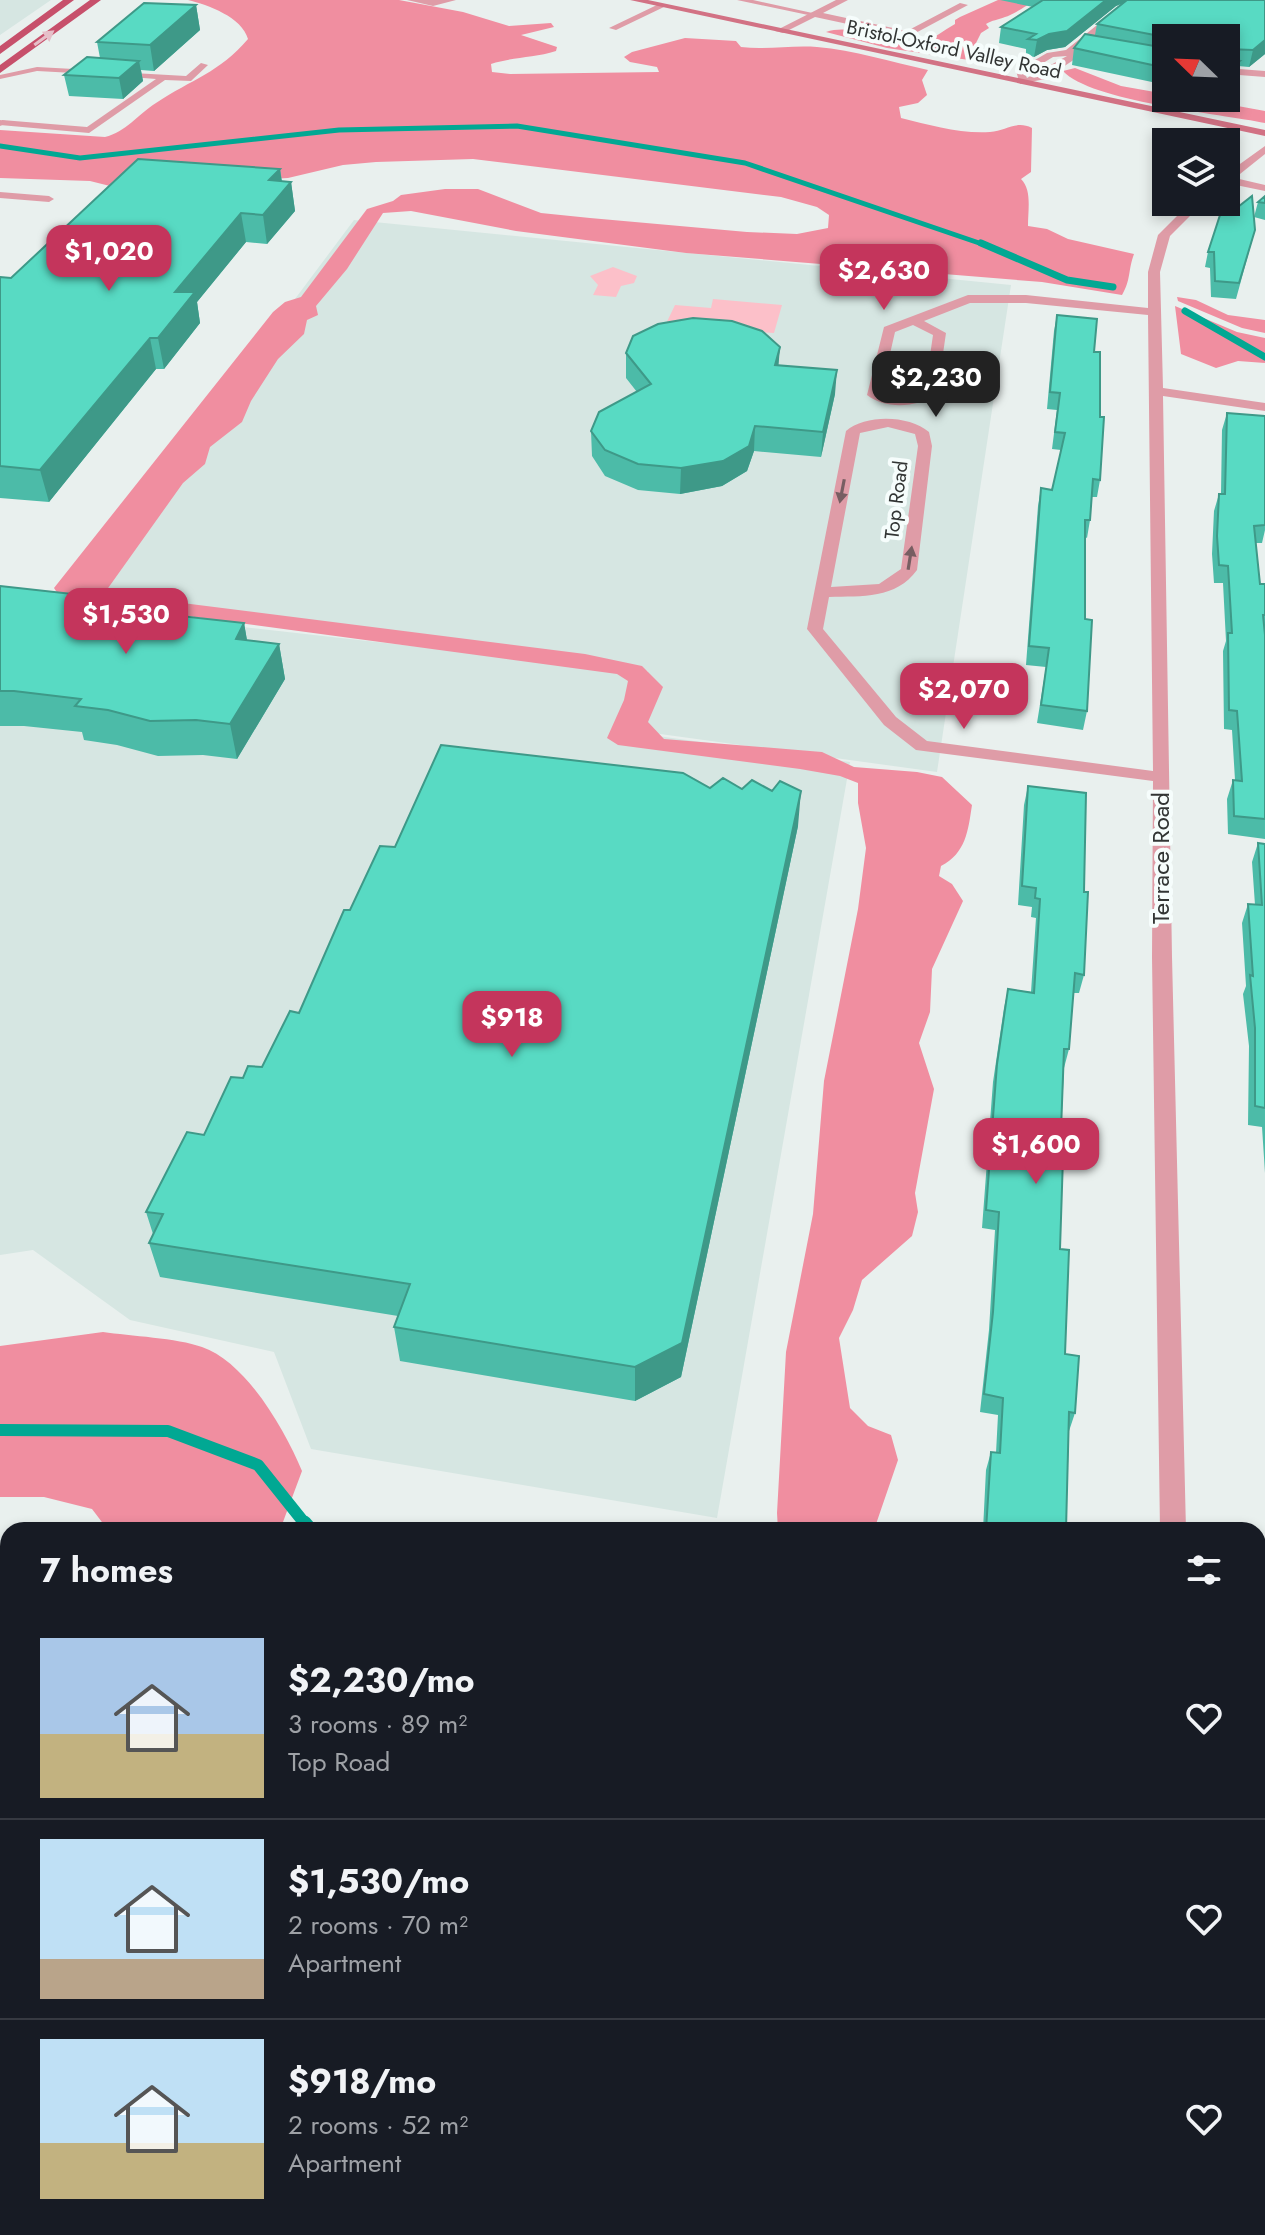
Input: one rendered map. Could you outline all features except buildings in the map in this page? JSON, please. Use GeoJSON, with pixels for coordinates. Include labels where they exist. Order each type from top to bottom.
{"type":"FeatureCollection","features":[{"type":"Feature","properties":{"kind":"main road"},"geometry":{"type":"LineString","coordinates":[[0,51],[69,0]]}},
{"type":"Feature","properties":{"kind":"main road"},"geometry":{"type":"LineString","coordinates":[[0,70],[96,0]]}},
{"type":"Feature","properties":{"kind":"main road","name":"Bristol-Oxford Valley Road"},"geometry":{"type":"LineString","coordinates":[[635,0],[1265,133]]}},
{"type":"Feature","properties":{"kind":"street"},"geometry":{"type":"LineString","coordinates":[[780,31],[843,0]]}},
{"type":"Feature","properties":{"kind":"street"},"geometry":{"type":"LineString","coordinates":[[1024,82],[1041,77],[1072,57],[1069,52],[1083,44],[1120,11],[1144,0]]}},
{"type":"Feature","properties":{"kind":"street"},"geometry":{"type":"LineString","coordinates":[[813,14],[908,34],[963,5],[949,3]]}},
{"type":"Feature","properties":{"kind":"street"},"geometry":{"type":"LineString","coordinates":[[1083,44],[1096,46]]}},
{"type":"Feature","properties":{"kind":"street"},"geometry":{"type":"LineString","coordinates":[[1240,72],[1265,74]]}},
{"type":"Feature","properties":{"kind":"street"},"geometry":{"type":"LineString","coordinates":[[1240,169],[1265,149]]}},
{"type":"Feature","properties":{"kind":"street"},"geometry":{"type":"LineString","coordinates":[[1240,183],[1265,188]]}},
{"type":"Feature","properties":{"kind":"street","name":"Terrace Road"},"geometry":{"type":"LineString","coordinates":[[1173,1522],[1154,272],[1158,248],[1164,235],[1184,216]]}},
{"type":"Feature","properties":{"kind":"street"},"geometry":{"type":"LineString","coordinates":[[914,321],[940,333],[932,392],[911,401],[874,395],[889,330],[968,299],[1026,299],[1155,312]]}},
{"type":"Feature","properties":{"kind":"street"},"geometry":{"type":"LineString","coordinates":[[1157,391],[1265,407]]}},
{"type":"Feature","properties":{"kind":"street","name":"Top Road"},"geometry":{"type":"LineString","coordinates":[[822,592],[888,588],[903,579],[909,570],[925,446],[922,432],[908,425],[880,423],[853,431],[822,592],[815,629],[890,721],[922,746],[1161,777]]}},
{"type":"Feature","properties":{"kind":"lane"},"geometry":{"type":"LineString","coordinates":[[411,0],[433,4],[452,0]]}},
{"type":"Feature","properties":{"kind":"lane"},"geometry":{"type":"LineString","coordinates":[[741,0],[813,14]]}},
{"type":"Feature","properties":{"kind":"lane"},"geometry":{"type":"LineString","coordinates":[[613,28],[662,6]]}},
{"type":"Feature","properties":{"kind":"lane"},"geometry":{"type":"LineString","coordinates":[[20,55],[32,65],[48,69],[188,79],[204,65]]}},
{"type":"Feature","properties":{"kind":"lane"},"geometry":{"type":"LineString","coordinates":[[56,79],[83,58]]}},
{"type":"Feature","properties":{"kind":"lane"},"geometry":{"type":"LineString","coordinates":[[0,77],[48,69]]}},
{"type":"Feature","properties":{"kind":"lane"},"geometry":{"type":"LineString","coordinates":[[1,123],[89,130],[142,95],[163,77]]}},
{"type":"Feature","properties":{"kind":"lane"},"geometry":{"type":"LineString","coordinates":[[0,195],[49,199]]}},
{"type":"Feature","properties":{"kind":"shaded area"},"geometry":{"type":"Polygon","coordinates":[[[0,0],[51,0],[0,35],[0,0]]]}},
{"type":"Feature","properties":{"kind":"shaded area"},"geometry":{"type":"Polygon","coordinates":[[[188,0],[399,0],[463,12],[509,26],[551,23],[554,27],[521,35],[557,47],[556,51],[491,64],[492,72],[510,74],[659,72],[657,67],[630,62],[624,57],[685,38],[736,41],[741,47],[750,48],[831,49],[928,70],[922,80],[927,95],[918,103],[899,107],[901,118],[968,132],[990,132],[1016,125],[1032,128],[1031,172],[1021,179],[1028,194],[1028,226],[1134,254],[1122,295],[1042,282],[686,253],[516,231],[411,211],[383,213],[347,269],[316,306],[318,315],[307,320],[304,334],[278,359],[251,401],[242,422],[210,447],[205,464],[183,483],[106,591],[585,654],[642,666],[663,687],[648,722],[664,739],[822,752],[854,767],[942,777],[972,805],[961,848],[941,866],[939,876],[952,884],[963,901],[932,969],[930,1012],[919,1043],[934,1089],[915,1193],[918,1212],[912,1236],[862,1280],[853,1310],[839,1338],[850,1408],[868,1426],[891,1435],[898,1460],[877,1522],[778,1522],[777,1513],[786,1352],[813,1214],[824,1081],[858,909],[866,848],[858,803],[858,783],[840,776],[800,769],[618,745],[607,738],[624,700],[628,681],[617,674],[91,603],[60,597],[54,588],[273,312],[285,302],[301,297],[367,209],[393,201],[401,195],[445,189],[478,189],[541,213],[747,232],[797,234],[828,228],[829,215],[817,207],[781,197],[473,159],[376,162],[343,165],[288,178],[118,188],[90,181],[0,178],[0,130],[112,135],[156,103],[216,68],[248,39],[239,24],[214,9],[188,0]]]}},
{"type":"Feature","properties":{"kind":"shaded area"},"geometry":{"type":"Polygon","coordinates":[[[998,0],[1034,0],[1012,14],[986,24],[989,28],[981,33],[972,51],[973,54],[1008,62],[1003,65],[887,48],[826,32],[850,30],[897,41],[921,42],[955,24],[960,17],[998,0]]]}},
{"type":"Feature","properties":{"kind":"shaded area"},"geometry":{"type":"Polygon","coordinates":[[[1075,68],[1121,86],[1152,92],[1152,104],[1100,91],[1063,71],[1075,68]]]}},
{"type":"Feature","properties":{"kind":"shaded area"},"geometry":{"type":"Polygon","coordinates":[[[1240,106],[1265,111],[1265,123],[1200,112],[1240,112],[1240,106]]]}},
{"type":"Feature","properties":{"kind":"shaded area"},"geometry":{"type":"Polygon","coordinates":[[[354,220],[1011,285],[937,772],[631,730],[648,671],[76,592],[354,220]]]}},
{"type":"Feature","properties":{"kind":"shaded area"},"geometry":{"type":"Polygon","coordinates":[[[613,267],[637,276],[634,283],[621,286],[616,297],[593,295],[598,285],[590,276],[613,267]]]}},
{"type":"Feature","properties":{"kind":"shaded area"},"geometry":{"type":"Polygon","coordinates":[[[1177,297],[1196,300],[1228,315],[1265,320],[1265,333],[1242,328],[1178,301],[1177,297]]]}},
{"type":"Feature","properties":{"kind":"shaded area"},"geometry":{"type":"Polygon","coordinates":[[[713,299],[782,305],[774,333],[662,332],[675,305],[711,308],[713,299]]]}},
{"type":"Feature","properties":{"kind":"shaded area"},"geometry":{"type":"Polygon","coordinates":[[[1175,306],[1237,332],[1265,338],[1265,363],[1238,361],[1216,368],[1181,354],[1175,306]]]}},
{"type":"Feature","properties":{"kind":"shaded area"},"geometry":{"type":"Polygon","coordinates":[[[0,600],[645,672],[628,732],[850,762],[717,1518],[311,1449],[274,1352],[130,1320],[33,1250],[0,1255],[0,600]]]}},
{"type":"Feature","properties":{"kind":"shaded area"},"geometry":{"type":"Polygon","coordinates":[[[103,1332],[192,1344],[218,1355],[234,1367],[262,1399],[302,1471],[283,1522],[102,1522],[92,1509],[44,1497],[0,1497],[0,1346],[103,1332]]]}},
{"type":"Feature","properties":{"kind":"waterway"},"geometry":{"type":"LineString","coordinates":[[0,146],[80,158],[339,130],[517,126],[745,163],[985,245]]}},
{"type":"Feature","properties":{"kind":"waterway"},"geometry":{"type":"LineString","coordinates":[[981,243],[1067,280],[1113,287]]}},
{"type":"Feature","properties":{"kind":"waterway"},"geometry":{"type":"LineString","coordinates":[[1185,311],[1265,357]]}},
{"type":"Feature","properties":{"kind":"waterway"},"geometry":{"type":"LineString","coordinates":[[0,1430],[168,1431],[258,1465],[304,1522]]}}]}
